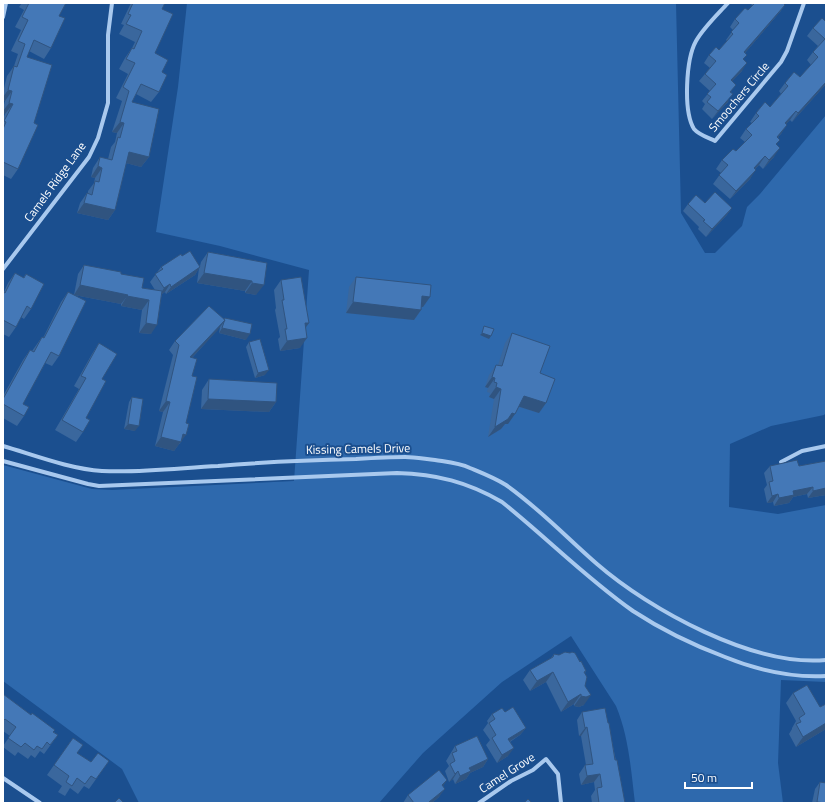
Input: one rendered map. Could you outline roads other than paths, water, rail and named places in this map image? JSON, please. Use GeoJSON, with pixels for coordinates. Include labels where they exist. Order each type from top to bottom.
{"type":"FeatureCollection","features":[{"type":"Feature","properties":{"kind":"street"},"geometry":{"type":"LineString","coordinates":[[3,16],[6,3]]}},
{"type":"Feature","properties":{"kind":"street","name":"Camels Ridge Lane"},"geometry":{"type":"LineString","coordinates":[[3,269],[85,162],[98,138],[108,103],[108,43],[112,3]]}},
{"type":"Feature","properties":{"kind":"street","name":"Smoochers Circle"},"geometry":{"type":"LineString","coordinates":[[728,3],[696,41],[691,53],[687,73],[688,108],[691,122],[695,130],[700,134],[716,141],[781,62],[787,51],[804,3]]}},
{"type":"Feature","properties":{"kind":"street","name":"Kissing Camels Drive"},"geometry":{"type":"LineString","coordinates":[[3,446],[83,468],[101,471],[406,457],[460,464],[504,484],[536,509],[620,583],[670,614],[716,636],[762,653],[782,658],[826,660]]}},
{"type":"Feature","properties":{"kind":"street"},"geometry":{"type":"LineString","coordinates":[[781,462],[802,451],[826,446]]}},
{"type":"Feature","properties":{"kind":"street","name":"Kissing Camels Drive"},"geometry":{"type":"LineString","coordinates":[[3,461],[100,486],[397,472],[429,475],[454,480],[484,491],[502,502],[618,600],[651,622],[684,640],[741,664],[772,672],[799,676],[826,676]]}},
{"type":"Feature","properties":{"kind":"street","name":"Camel Grove"},"geometry":{"type":"LineString","coordinates":[[479,803],[511,781],[533,770],[546,759],[558,774],[561,803]]}},
{"type":"Feature","properties":{"kind":"street"},"geometry":{"type":"LineString","coordinates":[[3,778],[40,803]]}}]}
